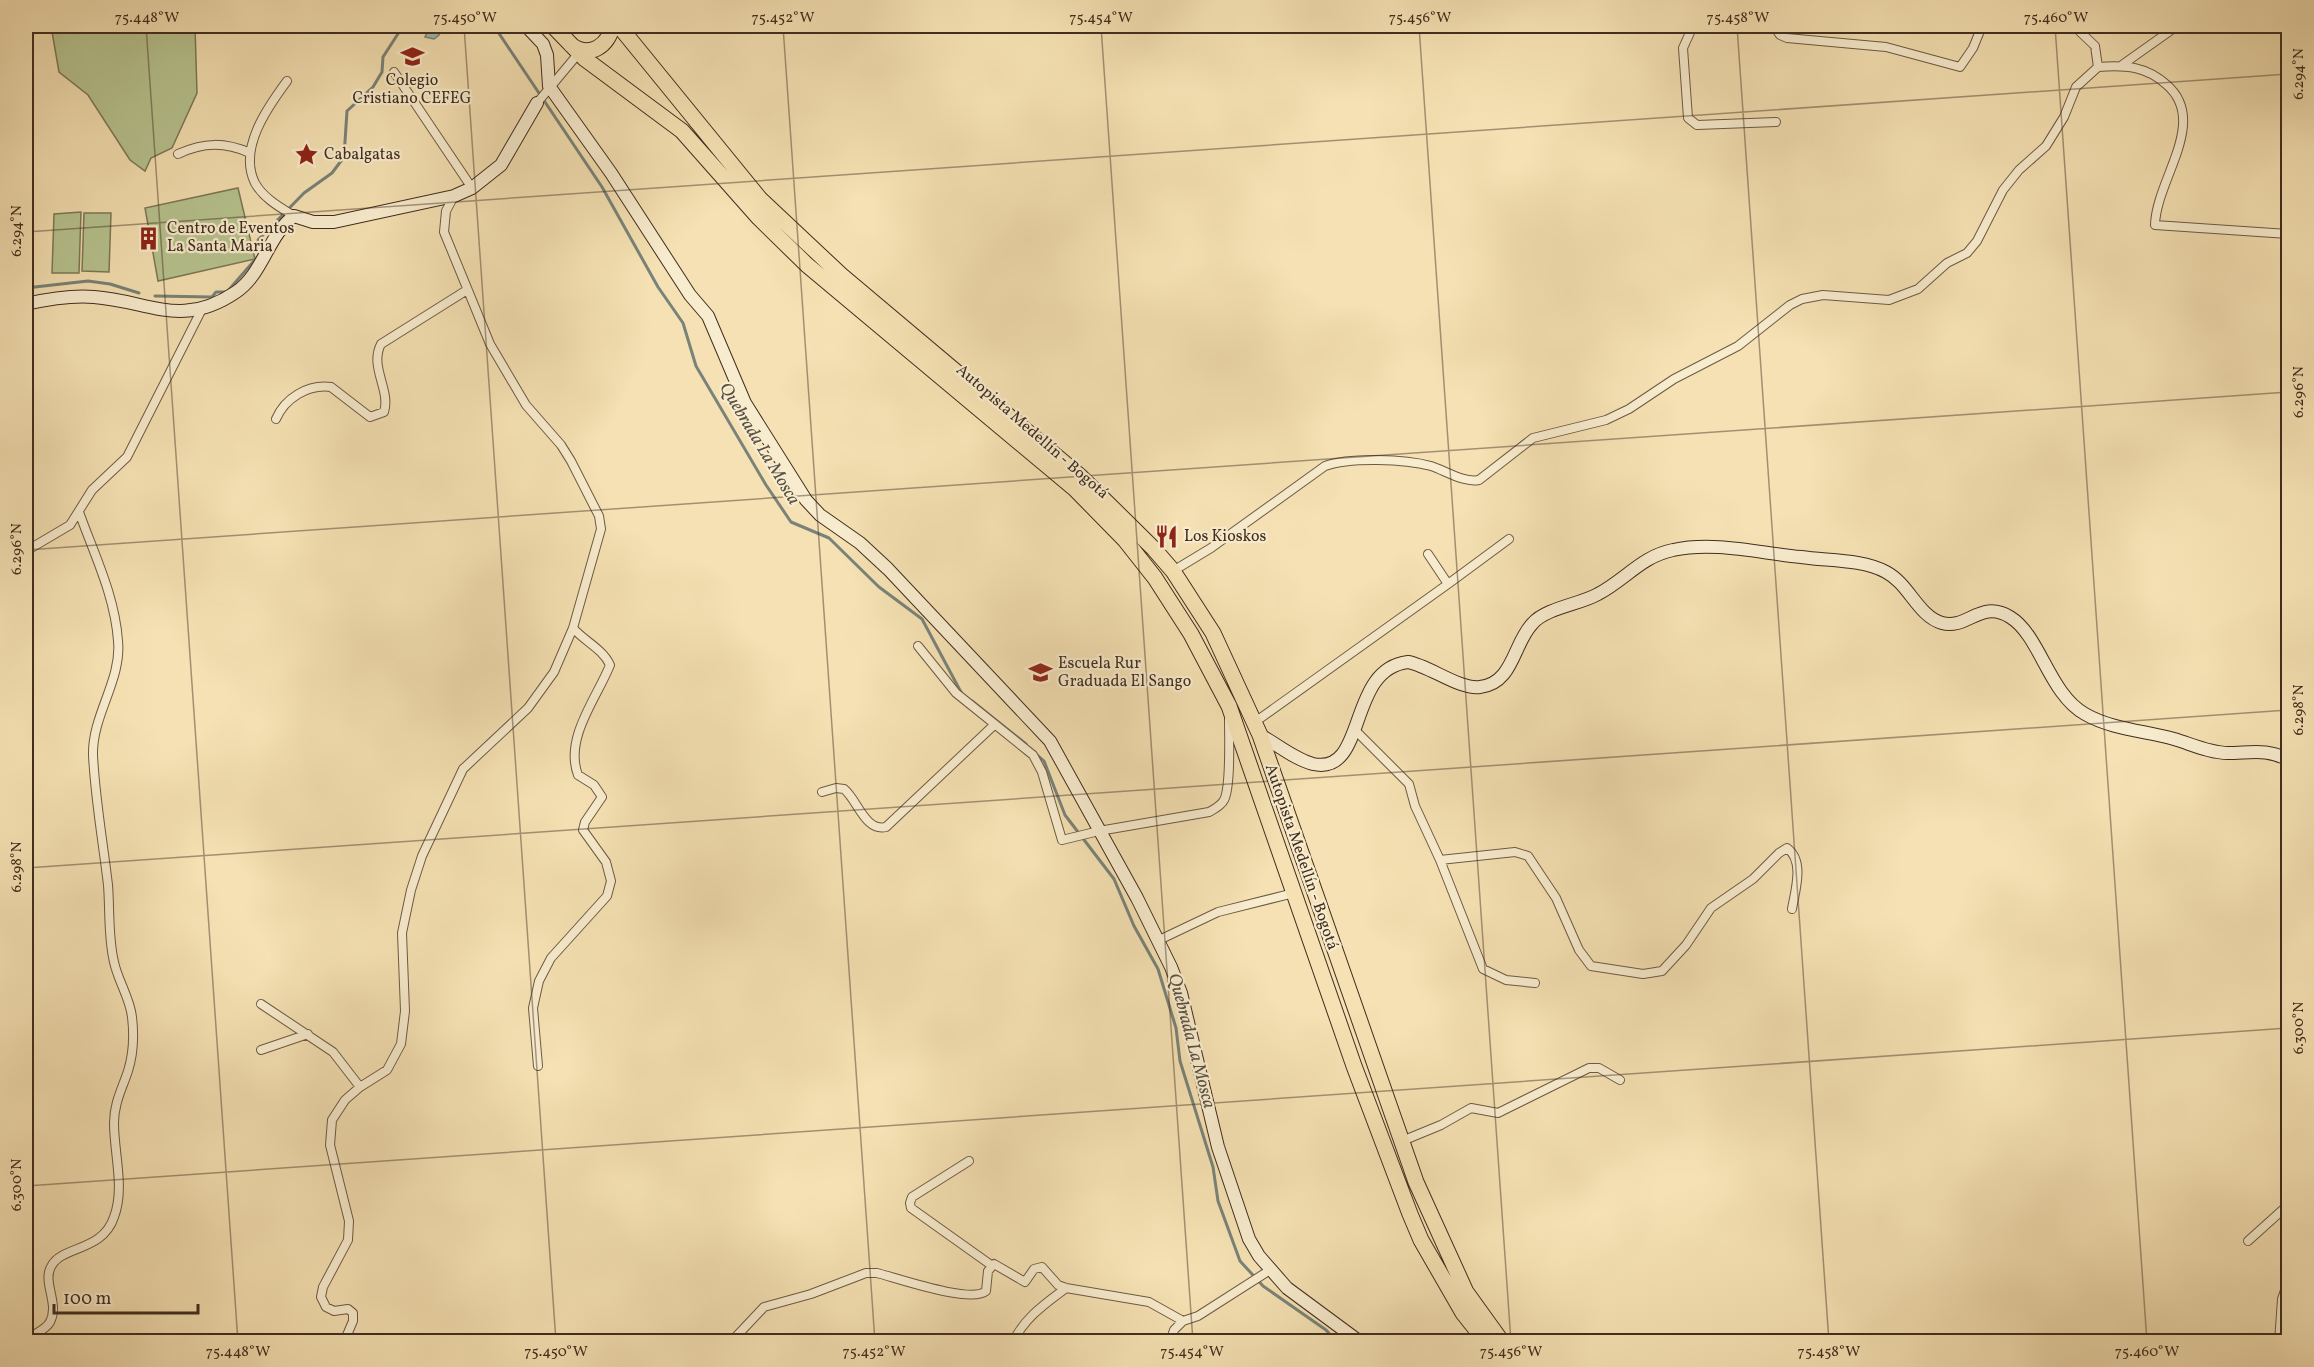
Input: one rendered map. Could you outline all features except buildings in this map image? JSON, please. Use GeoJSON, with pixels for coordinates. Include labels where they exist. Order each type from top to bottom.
{"type":"FeatureCollection","features":[{"type":"Feature","properties":{"kind":"highway","name":"Autopista Medellín - Bogotá"},"geometry":{"type":"LineString","coordinates":[[554,26],[578,54],[682,131],[759,218],[807,265],[1076,489],[1125,540],[1155,578],[1191,634],[1229,706],[1365,1097],[1421,1240],[1463,1313],[1486,1341]]}},
{"type":"Feature","properties":{"kind":"highway"},"geometry":{"type":"LineString","coordinates":[[567,42],[585,51],[596,50],[605,44],[612,26]]}},
{"type":"Feature","properties":{"kind":"highway","name":"Autopista Medellín - Bogotá"},"geometry":{"type":"LineString","coordinates":[[619,26],[760,199],[842,275],[1087,482],[1173,571],[1214,633],[1257,728],[1356,1017],[1438,1236],[1466,1292],[1502,1341]]}},
{"type":"Feature","properties":{"kind":"street"},"geometry":{"type":"LineString","coordinates":[[526,26],[543,44],[547,55],[543,94],[610,172],[690,296],[708,316],[745,403],[806,500],[820,515],[860,543],[888,569],[992,682],[1044,731],[1137,898],[1181,993],[1226,1175],[1250,1239],[1266,1272],[1360,1341]]}},
{"type":"Feature","properties":{"kind":"street"},"geometry":{"type":"LineString","coordinates":[[1693,26],[1683,48],[1688,118],[1692,123],[1707,125],[1776,122]]}},
{"type":"Feature","properties":{"kind":"street"},"geometry":{"type":"LineString","coordinates":[[1774,26],[1780,35],[1787,38],[1886,47],[1960,67],[1973,48],[1982,26]]}},
{"type":"Feature","properties":{"kind":"street"},"geometry":{"type":"LineString","coordinates":[[2074,26],[2095,46],[2098,67]]}},
{"type":"Feature","properties":{"kind":"street"},"geometry":{"type":"LineString","coordinates":[[2122,65],[2177,26]]}},
{"type":"Feature","properties":{"kind":"street"},"geometry":{"type":"LineString","coordinates":[[287,81],[258,129],[250,153],[255,183],[265,196],[292,215],[313,222],[334,222],[454,196],[472,188],[501,165],[543,94],[578,54]]}},
{"type":"Feature","properties":{"kind":"street"},"geometry":{"type":"LineString","coordinates":[[1173,571],[1211,548],[1325,466],[1346,461],[1420,464],[1467,480],[1479,480],[1533,438],[1606,420],[1629,409],[1690,370],[1750,338],[1790,305],[1802,299],[1823,295],[1889,300],[1918,289],[1947,263],[1967,253],[1977,241],[2004,190],[2019,170],[2046,146],[2064,117],[2076,87],[2098,67],[2122,65],[2139,67],[2161,79],[2171,89],[2184,113],[2182,140],[2173,156],[2156,211],[2155,225],[2289,234]]}},
{"type":"Feature","properties":{"kind":"street"},"geometry":{"type":"LineString","coordinates":[[394,72],[472,188]]}},
{"type":"Feature","properties":{"kind":"street"},"geometry":{"type":"LineString","coordinates":[[178,154],[203,145],[222,144],[250,153]]}},
{"type":"Feature","properties":{"kind":"street"},"geometry":{"type":"LineString","coordinates":[[344,1341],[353,1321],[353,1313],[348,1309],[334,1311],[326,1307],[321,1297],[323,1287],[348,1240],[349,1221],[330,1145],[332,1120],[345,1100],[360,1087],[387,1070],[401,1044],[405,1011],[402,933],[411,890],[443,809],[463,770],[528,708],[554,672],[573,628],[599,539],[599,516],[561,445],[526,405],[502,369],[467,290],[444,232],[446,211],[454,196]]}},
{"type":"Feature","properties":{"kind":"street"},"geometry":{"type":"LineString","coordinates":[[26,304],[84,296],[161,311],[202,309],[240,289],[292,215]]}},
{"type":"Feature","properties":{"kind":"street"},"geometry":{"type":"LineString","coordinates":[[276,419],[282,406],[291,398],[323,386],[331,387],[370,417],[384,412],[385,401],[376,353],[381,344],[467,290]]}},
{"type":"Feature","properties":{"kind":"street"},"geometry":{"type":"LineString","coordinates":[[26,551],[64,530],[79,512],[92,490],[127,457],[202,309]]}},
{"type":"Feature","properties":{"kind":"street"},"geometry":{"type":"LineString","coordinates":[[26,1341],[46,1327],[52,1315],[50,1266],[57,1258],[96,1242],[114,1220],[118,1201],[116,1105],[128,1070],[132,1044],[132,1017],[114,963],[111,944],[108,886],[93,754],[94,728],[114,672],[119,644],[110,594],[79,512]]}},
{"type":"Feature","properties":{"kind":"street"},"geometry":{"type":"LineString","coordinates":[[1509,538],[1257,728],[1293,756],[1313,764],[1321,764],[1342,756],[1355,730],[1364,698],[1372,684],[1385,671],[1399,663],[1416,664],[1472,687],[1490,685],[1510,667],[1523,635],[1537,619],[1598,594],[1641,561],[1655,555],[1695,546],[1869,565],[1896,578],[1928,617],[1938,622],[1954,624],[1986,611],[2011,618],[2029,640],[2065,699],[2085,714],[2200,747],[2228,753],[2267,752],[2289,760]]}},
{"type":"Feature","properties":{"kind":"street"},"geometry":{"type":"LineString","coordinates":[[1428,554],[1448,584]]}},
{"type":"Feature","properties":{"kind":"street"},"geometry":{"type":"LineString","coordinates":[[538,1066],[533,1008],[539,981],[551,958],[607,896],[611,881],[606,862],[583,830],[585,822],[602,797],[594,785],[578,775],[573,753],[589,708],[610,665],[607,658],[584,642],[573,628]]}},
{"type":"Feature","properties":{"kind":"street"},"geometry":{"type":"LineString","coordinates":[[918,646],[956,693],[993,726],[1033,755],[1042,772],[1062,840],[1099,831],[1209,812],[1219,806],[1224,800],[1226,785],[1229,706]]}},
{"type":"Feature","properties":{"kind":"street"},"geometry":{"type":"LineString","coordinates":[[822,792],[836,788],[844,789],[859,811],[873,825],[879,828],[886,827],[993,726]]}},
{"type":"Feature","properties":{"kind":"street"},"geometry":{"type":"LineString","coordinates":[[1355,730],[1409,784],[1415,806],[1440,861],[1483,969],[1506,980],[1535,983]]}},
{"type":"Feature","properties":{"kind":"street"},"geometry":{"type":"LineString","coordinates":[[1440,861],[1515,852],[1528,856],[1556,898],[1587,962],[1597,967],[1644,974],[1662,971],[1686,945],[1711,908],[1753,879],[1787,848],[1797,860],[1792,909]]}},
{"type":"Feature","properties":{"kind":"street"},"geometry":{"type":"LineString","coordinates":[[1157,940],[1218,912],[1293,893]]}},
{"type":"Feature","properties":{"kind":"street"},"geometry":{"type":"LineString","coordinates":[[261,1004],[333,1052],[360,1087]]}},
{"type":"Feature","properties":{"kind":"street"},"geometry":{"type":"LineString","coordinates":[[261,1050],[308,1034]]}},
{"type":"Feature","properties":{"kind":"street"},"geometry":{"type":"LineString","coordinates":[[1402,1141],[1441,1125],[1471,1108],[1498,1113],[1589,1068],[1599,1068],[1620,1080]]}},
{"type":"Feature","properties":{"kind":"street"},"geometry":{"type":"LineString","coordinates":[[969,1161],[912,1197],[911,1208],[991,1265],[997,1264],[1025,1282],[1034,1269],[1042,1267],[1058,1285],[1149,1302],[1183,1321]]}},
{"type":"Feature","properties":{"kind":"street"},"geometry":{"type":"LineString","coordinates":[[2248,1241],[2289,1205]]}},
{"type":"Feature","properties":{"kind":"street"},"geometry":{"type":"LineString","coordinates":[[731,1341],[764,1307],[811,1294],[866,1273],[877,1273],[957,1294],[977,1296],[986,1291],[991,1265]]}},
{"type":"Feature","properties":{"kind":"street"},"geometry":{"type":"LineString","coordinates":[[1170,1341],[1174,1330],[1183,1321],[1198,1316],[1266,1272]]}},
{"type":"Feature","properties":{"kind":"street"},"geometry":{"type":"LineString","coordinates":[[2279,1341],[2282,1299],[2289,1282]]}},
{"type":"Feature","properties":{"kind":"street"},"geometry":{"type":"LineString","coordinates":[[1014,1341],[1020,1328],[1032,1314],[1066,1288]]}},
{"type":"Feature","properties":{"kind":"green space"},"geometry":{"type":"Polygon","coordinates":[[[51,26],[195,26],[197,93],[172,148],[151,158],[145,171],[130,160],[88,95],[59,72],[51,26]]]}},
{"type":"Feature","properties":{"kind":"green space"},"geometry":{"type":"Polygon","coordinates":[[[238,188],[255,259],[158,281],[145,208],[238,188]]]}},
{"type":"Feature","properties":{"kind":"green space"},"geometry":{"type":"Polygon","coordinates":[[[81,212],[79,273],[52,273],[54,214],[81,212]]]}},
{"type":"Feature","properties":{"kind":"green space"},"geometry":{"type":"Polygon","coordinates":[[[84,213],[111,213],[109,272],[82,271],[84,213]]]}},
{"type":"Feature","properties":{"kind":"water"},"geometry":{"type":"Polygon","coordinates":[[[430,26],[443,26],[439,35],[434,39],[425,37],[430,26]]]}},
{"type":"Feature","properties":{"kind":"waterway"},"geometry":{"type":"LineString","coordinates":[[155,296],[212,297],[216,292],[227,292],[259,255],[258,240],[304,193],[332,173],[344,157],[347,111],[373,87],[382,72],[383,57],[403,26]]}},
{"type":"Feature","properties":{"kind":"waterway","name":"Quebrada La Mosca"},"geometry":{"type":"LineString","coordinates":[[494,26],[602,187],[658,287],[683,323],[696,366],[766,485],[791,522],[829,538],[879,587],[922,619],[962,694]]}},
{"type":"Feature","properties":{"kind":"waterway"},"geometry":{"type":"LineString","coordinates":[[26,288],[88,281],[110,284],[139,293]]}},
{"type":"Feature","properties":{"kind":"waterway","name":"Quebrada La Mosca"},"geometry":{"type":"LineString","coordinates":[[972,701],[1026,744]]}},
{"type":"Feature","properties":{"kind":"waterway","name":"Quebrada La Mosca"},"geometry":{"type":"LineString","coordinates":[[1035,753],[1044,761],[1065,815],[1114,879],[1134,926],[1158,969],[1176,1028],[1180,1061],[1213,1167],[1218,1201],[1240,1261],[1263,1286],[1326,1330],[1337,1342]]}},
{"type":"Feature","properties":{"kind":"place","name":"Colegio Cristiano CEFEG"},"geometry":{"type":"Point","coordinates":[412,56]}},
{"type":"Feature","properties":{"kind":"place","name":"Cabalgatas"},"geometry":{"type":"Point","coordinates":[306,155]}},
{"type":"Feature","properties":{"kind":"place","name":"Centro de Eventos La Santa Maria"},"geometry":{"type":"Point","coordinates":[149,238]}},
{"type":"Feature","properties":{"kind":"place","name":"Los Kioskos"},"geometry":{"type":"Point","coordinates":[1166,537]}},
{"type":"Feature","properties":{"kind":"place","name":"Escuela Rur Graduada El Sango"},"geometry":{"type":"Point","coordinates":[1040,673]}}]}
